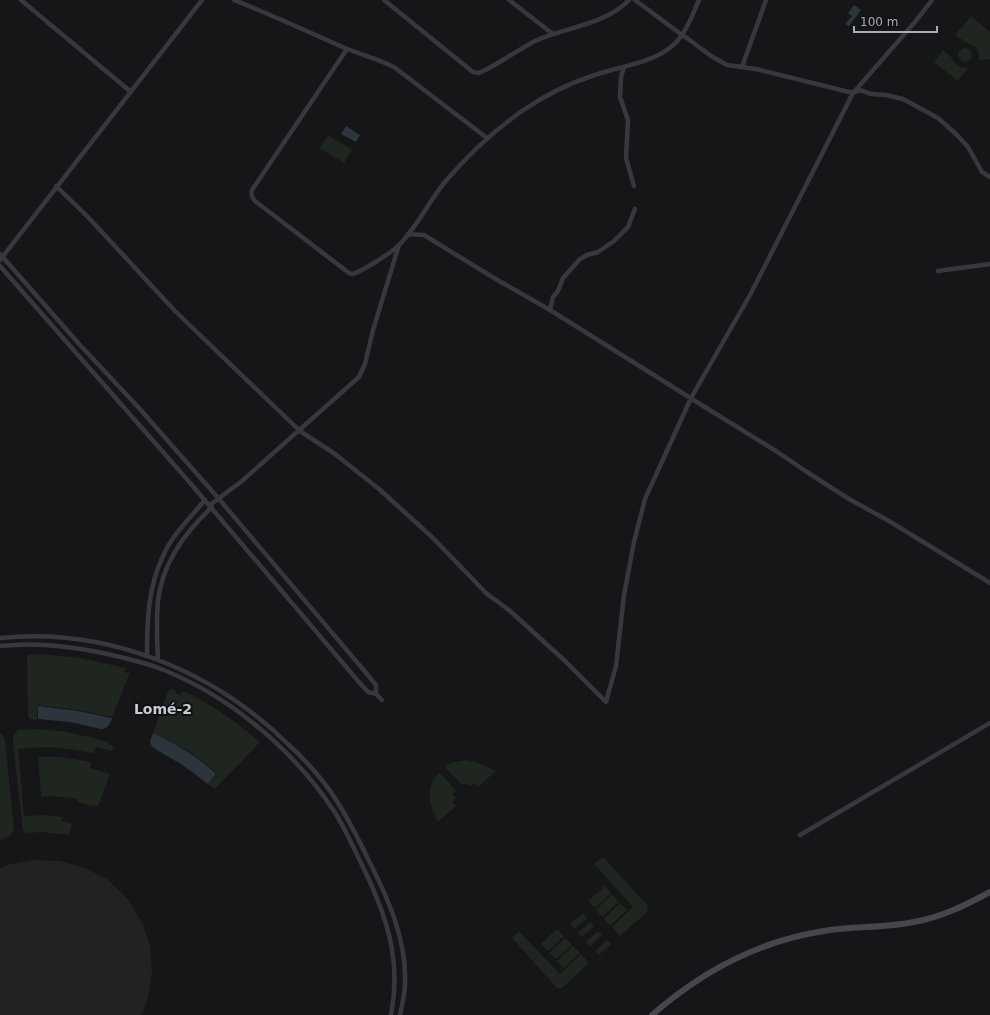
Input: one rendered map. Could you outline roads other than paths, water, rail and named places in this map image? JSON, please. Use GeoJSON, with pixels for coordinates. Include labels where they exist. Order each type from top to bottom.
{"type":"FeatureCollection","features":[{"type":"Feature","properties":{"kind":"main road"},"geometry":{"type":"LineString","coordinates":[[652,1015],[688,987],[743,954],[782,940],[825,930],[913,923],[956,909],[990,892]]}},
{"type":"Feature","properties":{"kind":"street"},"geometry":{"type":"LineString","coordinates":[[21,0],[131,92]]}},
{"type":"Feature","properties":{"kind":"street"},"geometry":{"type":"LineString","coordinates":[[202,0],[1,257],[110,376],[219,499],[376,685],[376,694]]}},
{"type":"Feature","properties":{"kind":"street"},"geometry":{"type":"LineString","coordinates":[[234,0],[347,49],[377,59],[394,67],[487,138]]}},
{"type":"Feature","properties":{"kind":"street"},"geometry":{"type":"LineString","coordinates":[[384,0],[473,72],[480,73],[515,52],[553,34],[605,17],[622,7],[629,0]]}},
{"type":"Feature","properties":{"kind":"street"},"geometry":{"type":"LineString","coordinates":[[509,0],[553,34]]}},
{"type":"Feature","properties":{"kind":"street"},"geometry":{"type":"LineString","coordinates":[[635,0],[682,36],[727,65],[756,69],[853,93],[860,90],[872,94],[886,95],[903,99],[938,118],[956,134],[968,147],[982,172],[990,177]]}},
{"type":"Feature","properties":{"kind":"street"},"geometry":{"type":"LineString","coordinates":[[347,49],[252,190],[251,195],[255,201],[351,274],[356,274],[399,245],[443,185],[464,160],[487,138],[522,111],[549,94],[573,82],[624,67],[662,53],[682,36],[699,0]]}},
{"type":"Feature","properties":{"kind":"street"},"geometry":{"type":"LineString","coordinates":[[742,67],[766,0]]}},
{"type":"Feature","properties":{"kind":"street"},"geometry":{"type":"LineString","coordinates":[[56,186],[88,217],[175,311],[300,431],[335,454],[385,494],[432,537],[487,594],[509,610],[564,660],[606,702],[616,666],[624,595],[634,542],[645,499],[691,398],[750,295],[853,93],[915,22],[932,0]]}},
{"type":"Feature","properties":{"kind":"street"},"geometry":{"type":"LineString","coordinates":[[624,67],[621,77],[620,97],[628,120],[626,158],[634,186]]}},
{"type":"Feature","properties":{"kind":"street"},"geometry":{"type":"LineString","coordinates":[[550,310],[553,297],[563,278],[580,259],[598,252],[614,241],[628,226],[634,209]]}},
{"type":"Feature","properties":{"kind":"street"},"geometry":{"type":"LineString","coordinates":[[408,234],[424,235],[550,310],[869,511],[889,521],[990,583]]}},
{"type":"Feature","properties":{"kind":"street"},"geometry":{"type":"LineString","coordinates":[[158,660],[158,600],[163,579],[171,558],[181,541],[211,506],[300,431],[359,377],[365,364],[373,330],[399,245]]}},
{"type":"Feature","properties":{"kind":"street"},"geometry":{"type":"LineString","coordinates":[[938,271],[990,264]]}},
{"type":"Feature","properties":{"kind":"street"},"geometry":{"type":"LineString","coordinates":[[0,266],[211,506],[358,681],[368,692],[376,694],[382,700]]}},
{"type":"Feature","properties":{"kind":"street"},"geometry":{"type":"LineString","coordinates":[[103,382],[110,376]]}},
{"type":"Feature","properties":{"kind":"street"},"geometry":{"type":"LineString","coordinates":[[147,655],[148,613],[154,580],[163,556],[177,533],[205,500]]}},
{"type":"Feature","properties":{"kind":"street"},"geometry":{"type":"LineString","coordinates":[[0,638],[16,636],[71,638],[96,642],[147,655],[198,678],[221,691],[248,709],[279,735],[326,784],[352,826],[386,895],[394,916],[403,953],[405,984],[400,1015]]}},
{"type":"Feature","properties":{"kind":"street"},"geometry":{"type":"LineString","coordinates":[[0,646],[44,645],[80,648],[158,668],[213,695],[230,706],[289,756],[306,774],[335,813],[379,902],[390,933],[394,956],[395,976],[391,1015]]}},
{"type":"Feature","properties":{"kind":"street"},"geometry":{"type":"LineString","coordinates":[[800,835],[990,723]]}},
{"type":"Feature","properties":{"kind":"district","name":"Lomé-2"},"geometry":{"type":"Point","coordinates":[163,709]}}]}
